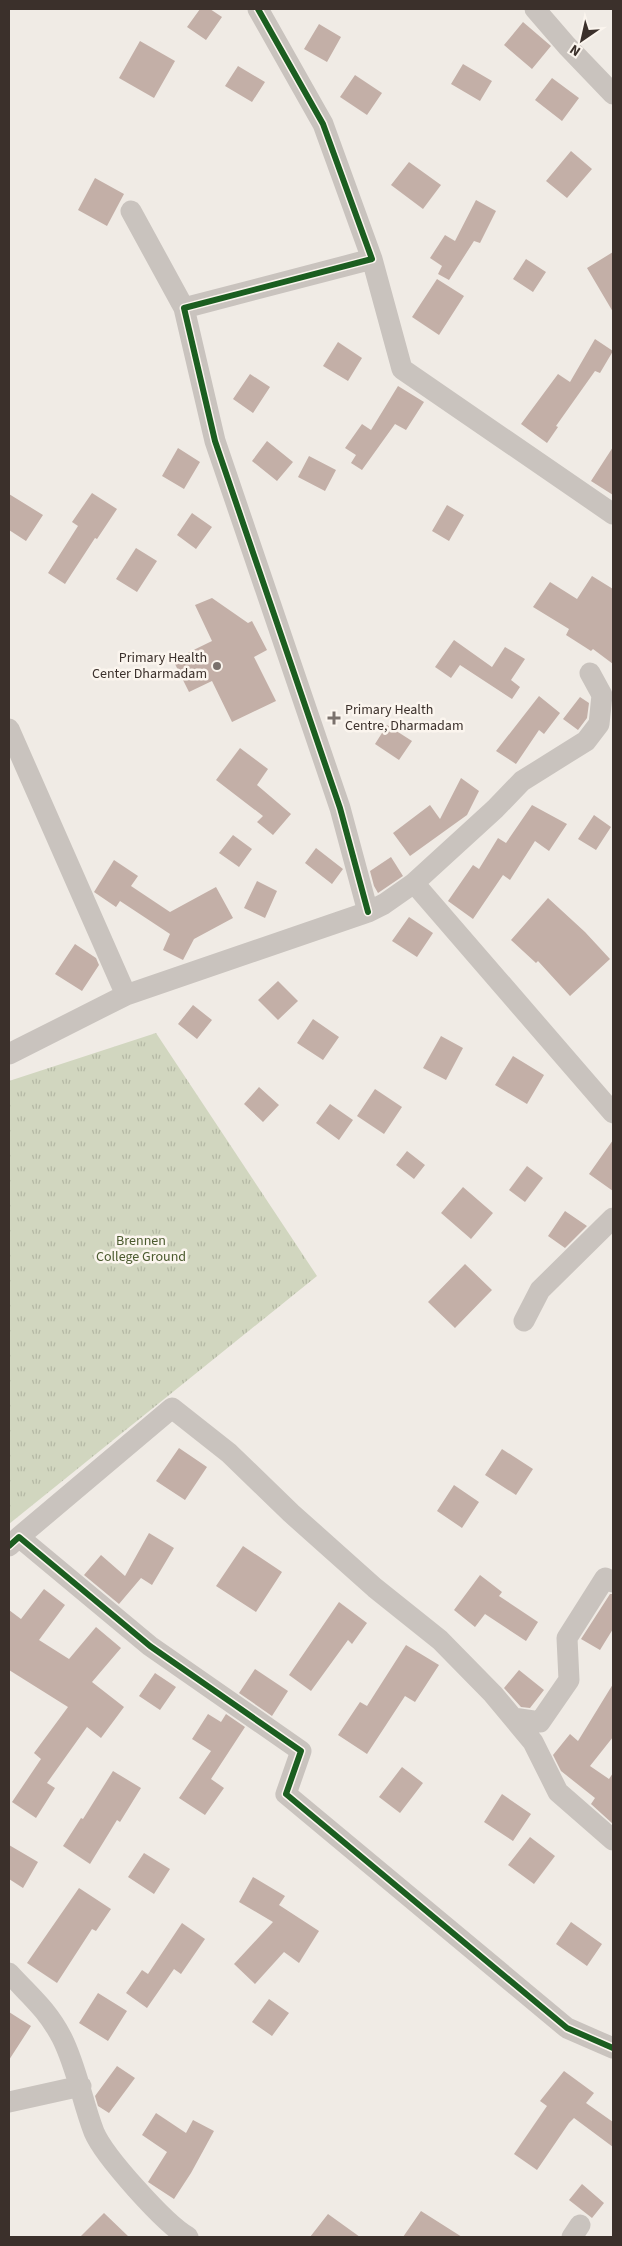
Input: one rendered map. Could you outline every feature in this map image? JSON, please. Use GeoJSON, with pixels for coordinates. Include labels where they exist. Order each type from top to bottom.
{"type":"FeatureCollection","features":[{"type":"Feature","properties":{"kind":"street"},"geometry":{"type":"LineString","coordinates":[[258,9],[323,124],[372,259],[402,369],[613,514]]}},
{"type":"Feature","properties":{"kind":"street"},"geometry":{"type":"LineString","coordinates":[[535,9],[613,94]]}},
{"type":"Feature","properties":{"kind":"street"},"geometry":{"type":"LineString","coordinates":[[131,211],[184,308],[215,442],[340,808],[368,912]]}},
{"type":"Feature","properties":{"kind":"street"},"geometry":{"type":"LineString","coordinates":[[184,308],[372,259]]}},
{"type":"Feature","properties":{"kind":"street"},"geometry":{"type":"LineString","coordinates":[[9,1054],[126,995],[368,912],[384,904],[414,883],[495,810],[522,780],[586,740],[599,724],[608,692],[590,673]]}},
{"type":"Feature","properties":{"kind":"street"},"geometry":{"type":"LineString","coordinates":[[9,729],[126,995]]}},
{"type":"Feature","properties":{"kind":"street"},"geometry":{"type":"LineString","coordinates":[[414,883],[613,1113]]}},
{"type":"Feature","properties":{"kind":"street"},"geometry":{"type":"LineString","coordinates":[[524,1321],[540,1290],[613,1218]]}},
{"type":"Feature","properties":{"kind":"street"},"geometry":{"type":"LineString","coordinates":[[613,1840],[558,1792],[533,1742],[493,1694],[440,1640],[375,1588],[291,1513],[229,1454],[172,1408],[14,1541],[150,1646],[302,1751],[286,1794],[567,2028],[613,2048]]}},
{"type":"Feature","properties":{"kind":"street"},"geometry":{"type":"LineString","coordinates":[[513,1718],[540,1722],[569,1680],[567,1638],[605,1578],[613,1582]]}},
{"type":"Feature","properties":{"kind":"street"},"geometry":{"type":"LineString","coordinates":[[9,1973],[44,2008],[62,2038],[81,2086],[85,2107],[95,2134],[111,2158],[157,2210],[188,2237]]}},
{"type":"Feature","properties":{"kind":"street"},"geometry":{"type":"LineString","coordinates":[[9,2102],[81,2086]]}},
{"type":"Feature","properties":{"kind":"green space","name":"Brennen College Ground"},"geometry":{"type":"Polygon","coordinates":[[[156,1033],[317,1276],[9,1524],[9,1081],[156,1033]]]}},
{"type":"Feature","properties":{"kind":"building"},"geometry":{"type":"Polygon","coordinates":[[[200,9],[210,9],[222,17],[206,40],[187,27],[200,9]]]}},
{"type":"Feature","properties":{"kind":"building"},"geometry":{"type":"Polygon","coordinates":[[[523,22],[551,46],[532,69],[504,45],[523,22]]]}},
{"type":"Feature","properties":{"kind":"building"},"geometry":{"type":"Polygon","coordinates":[[[319,24],[341,37],[327,62],[304,49],[319,24]]]}},
{"type":"Feature","properties":{"kind":"building"},"geometry":{"type":"Polygon","coordinates":[[[140,41],[175,61],[154,98],[119,78],[140,41]]]}},
{"type":"Feature","properties":{"kind":"building"},"geometry":{"type":"Polygon","coordinates":[[[463,64],[492,81],[480,101],[451,84],[463,64]]]}},
{"type":"Feature","properties":{"kind":"building"},"geometry":{"type":"Polygon","coordinates":[[[238,66],[265,82],[252,102],[225,86],[238,66]]]}},
{"type":"Feature","properties":{"kind":"building"},"geometry":{"type":"Polygon","coordinates":[[[355,75],[382,93],[367,115],[340,97],[355,75]]]}},
{"type":"Feature","properties":{"kind":"building"},"geometry":{"type":"Polygon","coordinates":[[[552,78],[579,98],[562,121],[535,100],[552,78]]]}},
{"type":"Feature","properties":{"kind":"building"},"geometry":{"type":"Polygon","coordinates":[[[571,151],[592,169],[567,198],[546,181],[571,151]]]}},
{"type":"Feature","properties":{"kind":"building"},"geometry":{"type":"Polygon","coordinates":[[[409,162],[441,185],[423,209],[391,185],[409,162]]]}},
{"type":"Feature","properties":{"kind":"building"},"geometry":{"type":"Polygon","coordinates":[[[95,178],[124,194],[107,226],[78,210],[95,178]]]}},
{"type":"Feature","properties":{"kind":"building"},"geometry":{"type":"Polygon","coordinates":[[[476,200],[496,211],[480,243],[474,241],[449,280],[438,274],[442,266],[430,258],[445,235],[455,241],[476,200]]]}},
{"type":"Feature","properties":{"kind":"building"},"geometry":{"type":"Polygon","coordinates":[[[613,252],[613,312],[587,268],[613,252]]]}},
{"type":"Feature","properties":{"kind":"building"},"geometry":{"type":"Polygon","coordinates":[[[526,259],[546,272],[533,292],[513,279],[526,259]]]}},
{"type":"Feature","properties":{"kind":"building"},"geometry":{"type":"Polygon","coordinates":[[[437,279],[464,296],[439,335],[412,317],[437,279]]]}},
{"type":"Feature","properties":{"kind":"building"},"geometry":{"type":"Polygon","coordinates":[[[595,339],[613,351],[600,373],[595,371],[556,426],[558,427],[547,443],[521,424],[558,374],[570,382],[595,339]]]}},
{"type":"Feature","properties":{"kind":"building"},"geometry":{"type":"Polygon","coordinates":[[[338,342],[362,358],[348,381],[323,366],[338,342]]]}},
{"type":"Feature","properties":{"kind":"building"},"geometry":{"type":"Polygon","coordinates":[[[250,374],[270,387],[253,413],[233,399],[250,374]]]}},
{"type":"Feature","properties":{"kind":"building"},"geometry":{"type":"Polygon","coordinates":[[[398,386],[424,402],[406,430],[395,424],[362,470],[351,463],[356,455],[345,448],[362,424],[371,430],[398,386]]]}},
{"type":"Feature","properties":{"kind":"building"},"geometry":{"type":"Polygon","coordinates":[[[267,441],[293,462],[277,481],[252,461],[267,441]]]}},
{"type":"Feature","properties":{"kind":"building"},"geometry":{"type":"Polygon","coordinates":[[[613,447],[613,495],[591,481],[613,447]]]}},
{"type":"Feature","properties":{"kind":"building"},"geometry":{"type":"Polygon","coordinates":[[[178,448],[200,462],[184,489],[162,476],[178,448]]]}},
{"type":"Feature","properties":{"kind":"building"},"geometry":{"type":"Polygon","coordinates":[[[309,456],[336,470],[325,491],[298,477],[309,456]]]}},
{"type":"Feature","properties":{"kind":"building"},"geometry":{"type":"Polygon","coordinates":[[[92,493],[117,509],[97,539],[95,538],[65,584],[48,573],[78,526],[72,522],[92,493]]]}},
{"type":"Feature","properties":{"kind":"building"},"geometry":{"type":"Polygon","coordinates":[[[9,494],[43,515],[26,541],[9,530],[9,494]]]}},
{"type":"Feature","properties":{"kind":"building"},"geometry":{"type":"Polygon","coordinates":[[[447,505],[464,515],[449,541],[432,531],[447,505]]]}},
{"type":"Feature","properties":{"kind":"building"},"geometry":{"type":"Polygon","coordinates":[[[192,513],[212,527],[196,549],[177,535],[192,513]]]}},
{"type":"Feature","properties":{"kind":"building"},"geometry":{"type":"Polygon","coordinates":[[[136,548],[157,561],[137,592],[116,579],[136,548]]]}},
{"type":"Feature","properties":{"kind":"building"},"geometry":{"type":"Polygon","coordinates":[[[592,576],[613,589],[613,664],[593,649],[591,651],[566,635],[569,629],[533,607],[550,582],[577,599],[592,576]]]}},
{"type":"Feature","properties":{"kind":"building","name":"Primary Health Center Dharmadam"},"geometry":{"type":"Polygon","coordinates":[[[212,598],[248,623],[252,621],[267,650],[254,657],[276,701],[232,722],[212,681],[189,692],[173,660],[212,641],[195,605],[212,598]]]}},
{"type":"Feature","properties":{"kind":"building"},"geometry":{"type":"Polygon","coordinates":[[[454,640],[492,667],[505,647],[525,659],[511,680],[520,687],[512,699],[460,665],[451,678],[435,667],[454,640]]]}},
{"type":"Feature","properties":{"kind":"building"},"geometry":{"type":"Polygon","coordinates":[[[539,696],[560,713],[544,734],[539,730],[516,764],[496,751],[539,696]]]}},
{"type":"Feature","properties":{"kind":"building"},"geometry":{"type":"Polygon","coordinates":[[[580,697],[589,703],[587,718],[578,730],[563,719],[580,697]]]}},
{"type":"Feature","properties":{"kind":"building"},"geometry":{"type":"Polygon","coordinates":[[[387,725],[412,741],[399,760],[375,744],[387,725]]]}},
{"type":"Feature","properties":{"kind":"building"},"geometry":{"type":"Polygon","coordinates":[[[240,748],[268,769],[257,785],[291,814],[273,835],[257,822],[263,816],[216,780],[240,748]]]}},
{"type":"Feature","properties":{"kind":"building"},"geometry":{"type":"Polygon","coordinates":[[[461,778],[479,791],[467,815],[410,856],[393,833],[430,805],[440,819],[461,778]]]}},
{"type":"Feature","properties":{"kind":"building"},"geometry":{"type":"Polygon","coordinates":[[[532,805],[567,824],[549,851],[535,841],[510,880],[503,875],[473,919],[448,901],[473,865],[479,869],[498,838],[506,843],[532,805]]]}},
{"type":"Feature","properties":{"kind":"building"},"geometry":{"type":"Polygon","coordinates":[[[594,815],[611,827],[596,850],[578,839],[594,815]]]}},
{"type":"Feature","properties":{"kind":"building"},"geometry":{"type":"Polygon","coordinates":[[[233,835],[252,849],[239,867],[219,853],[233,835]]]}},
{"type":"Feature","properties":{"kind":"building"},"geometry":{"type":"Polygon","coordinates":[[[316,848],[343,869],[332,884],[305,863],[316,848]]]}},
{"type":"Feature","properties":{"kind":"building"},"geometry":{"type":"Polygon","coordinates":[[[391,857],[403,876],[378,893],[370,871],[391,857]]]}},
{"type":"Feature","properties":{"kind":"building"},"geometry":{"type":"Polygon","coordinates":[[[114,860],[138,876],[131,886],[170,912],[216,887],[233,918],[194,939],[183,960],[163,950],[170,934],[120,901],[116,907],[94,892],[114,860]]]}},
{"type":"Feature","properties":{"kind":"building"},"geometry":{"type":"Polygon","coordinates":[[[257,881],[277,891],[265,918],[244,908],[257,881]]]}},
{"type":"Feature","properties":{"kind":"building"},"geometry":{"type":"Polygon","coordinates":[[[548,898],[585,932],[610,959],[570,996],[538,961],[536,963],[511,940],[548,898]]]}},
{"type":"Feature","properties":{"kind":"building"},"geometry":{"type":"Polygon","coordinates":[[[409,917],[433,933],[417,957],[392,941],[409,917]]]}},
{"type":"Feature","properties":{"kind":"building"},"geometry":{"type":"Polygon","coordinates":[[[75,944],[96,958],[99,965],[82,991],[55,974],[75,944]]]}},
{"type":"Feature","properties":{"kind":"building"},"geometry":{"type":"Polygon","coordinates":[[[278,981],[298,1001],[278,1020],[258,1000],[278,981]]]}},
{"type":"Feature","properties":{"kind":"building"},"geometry":{"type":"Polygon","coordinates":[[[193,1005],[212,1020],[197,1039],[178,1024],[193,1005]]]}},
{"type":"Feature","properties":{"kind":"building"},"geometry":{"type":"Polygon","coordinates":[[[313,1019],[339,1037],[323,1060],[297,1043],[313,1019]]]}},
{"type":"Feature","properties":{"kind":"building"},"geometry":{"type":"Polygon","coordinates":[[[441,1036],[463,1048],[446,1080],[423,1068],[441,1036]]]}},
{"type":"Feature","properties":{"kind":"building"},"geometry":{"type":"Polygon","coordinates":[[[513,1056],[544,1075],[527,1104],[495,1085],[513,1056]]]}},
{"type":"Feature","properties":{"kind":"building"},"geometry":{"type":"Polygon","coordinates":[[[259,1087],[279,1105],[263,1122],[244,1104],[259,1087]]]}},
{"type":"Feature","properties":{"kind":"building"},"geometry":{"type":"Polygon","coordinates":[[[375,1089],[402,1107],[384,1134],[357,1116],[375,1089]]]}},
{"type":"Feature","properties":{"kind":"building"},"geometry":{"type":"Polygon","coordinates":[[[330,1104],[353,1120],[339,1140],[316,1123],[330,1104]]]}},
{"type":"Feature","properties":{"kind":"building"},"geometry":{"type":"Polygon","coordinates":[[[613,1140],[613,1191],[589,1174],[613,1140]]]}},
{"type":"Feature","properties":{"kind":"building"},"geometry":{"type":"Polygon","coordinates":[[[407,1151],[425,1165],[414,1179],[396,1165],[407,1151]]]}},
{"type":"Feature","properties":{"kind":"building"},"geometry":{"type":"Polygon","coordinates":[[[527,1166],[543,1178],[525,1202],[509,1190],[527,1166]]]}},
{"type":"Feature","properties":{"kind":"building"},"geometry":{"type":"Polygon","coordinates":[[[463,1187],[493,1213],[471,1239],[441,1213],[463,1187]]]}},
{"type":"Feature","properties":{"kind":"building"},"geometry":{"type":"Polygon","coordinates":[[[565,1211],[587,1226],[565,1248],[548,1236],[565,1211]]]}},
{"type":"Feature","properties":{"kind":"building"},"geometry":{"type":"Polygon","coordinates":[[[465,1264],[492,1290],[455,1328],[428,1302],[465,1264]]]}},
{"type":"Feature","properties":{"kind":"building"},"geometry":{"type":"Polygon","coordinates":[[[179,1448],[207,1467],[185,1500],[156,1481],[179,1448]]]}},
{"type":"Feature","properties":{"kind":"building"},"geometry":{"type":"Polygon","coordinates":[[[502,1449],[533,1469],[516,1495],[485,1475],[502,1449]]]}},
{"type":"Feature","properties":{"kind":"building"},"geometry":{"type":"Polygon","coordinates":[[[454,1485],[479,1502],[462,1528],[437,1511],[454,1485]]]}},
{"type":"Feature","properties":{"kind":"building"},"geometry":{"type":"Polygon","coordinates":[[[149,1533],[174,1548],[152,1585],[141,1578],[119,1604],[84,1575],[101,1555],[125,1576],[149,1533]]]}},
{"type":"Feature","properties":{"kind":"building"},"geometry":{"type":"Polygon","coordinates":[[[243,1546],[282,1572],[256,1612],[216,1586],[243,1546]]]}},
{"type":"Feature","properties":{"kind":"building"},"geometry":{"type":"Polygon","coordinates":[[[480,1575],[502,1592],[499,1596],[538,1622],[526,1641],[485,1614],[475,1627],[454,1610],[480,1575]]]}},
{"type":"Feature","properties":{"kind":"building"},"geometry":{"type":"Polygon","coordinates":[[[44,1589],[65,1605],[39,1640],[69,1659],[96,1627],[121,1648],[92,1682],[124,1707],[101,1738],[87,1727],[47,1783],[55,1788],[36,1818],[12,1802],[41,1759],[34,1753],[68,1707],[9,1670],[9,1610],[21,1619],[44,1589]]]}},
{"type":"Feature","properties":{"kind":"building"},"geometry":{"type":"Polygon","coordinates":[[[610,1594],[613,1594],[613,1629],[600,1650],[581,1639],[610,1594]]]}},
{"type":"Feature","properties":{"kind":"building"},"geometry":{"type":"Polygon","coordinates":[[[339,1602],[367,1623],[352,1644],[348,1640],[311,1691],[289,1675],[339,1602]]]}},
{"type":"Feature","properties":{"kind":"building"},"geometry":{"type":"Polygon","coordinates":[[[406,1645],[439,1665],[415,1702],[405,1696],[367,1754],[338,1735],[360,1702],[367,1706],[406,1645]]]}},
{"type":"Feature","properties":{"kind":"building"},"geometry":{"type":"Polygon","coordinates":[[[255,1669],[288,1691],[272,1716],[239,1693],[255,1669]]]}},
{"type":"Feature","properties":{"kind":"building"},"geometry":{"type":"Polygon","coordinates":[[[519,1670],[544,1690],[530,1708],[521,1707],[504,1688],[519,1670]]]}},
{"type":"Feature","properties":{"kind":"building"},"geometry":{"type":"Polygon","coordinates":[[[155,1673],[176,1687],[160,1710],[139,1696],[155,1673]]]}},
{"type":"Feature","properties":{"kind":"building"},"geometry":{"type":"Polygon","coordinates":[[[613,1684],[613,1737],[590,1766],[609,1779],[613,1773],[613,1824],[591,1804],[595,1798],[561,1771],[553,1755],[570,1734],[578,1741],[613,1684]]]}},
{"type":"Feature","properties":{"kind":"building"},"geometry":{"type":"Polygon","coordinates":[[[208,1714],[221,1722],[226,1714],[245,1727],[211,1779],[224,1788],[205,1815],[179,1798],[211,1751],[192,1739],[208,1714]]]}},
{"type":"Feature","properties":{"kind":"building"},"geometry":{"type":"Polygon","coordinates":[[[402,1767],[423,1783],[400,1813],[379,1797],[402,1767]]]}},
{"type":"Feature","properties":{"kind":"building"},"geometry":{"type":"Polygon","coordinates":[[[113,1771],[141,1788],[120,1822],[117,1820],[90,1864],[63,1846],[81,1818],[83,1819],[113,1771]]]}},
{"type":"Feature","properties":{"kind":"building"},"geometry":{"type":"Polygon","coordinates":[[[502,1794],[531,1814],[513,1841],[484,1822],[502,1794]]]}},
{"type":"Feature","properties":{"kind":"building"},"geometry":{"type":"Polygon","coordinates":[[[530,1837],[555,1856],[534,1884],[508,1865],[530,1837]]]}},
{"type":"Feature","properties":{"kind":"building"},"geometry":{"type":"Polygon","coordinates":[[[9,1845],[38,1862],[23,1888],[9,1879],[9,1845]]]}},
{"type":"Feature","properties":{"kind":"building"},"geometry":{"type":"Polygon","coordinates":[[[144,1853],[170,1869],[154,1894],[128,1877],[144,1853]]]}},
{"type":"Feature","properties":{"kind":"building"},"geometry":{"type":"Polygon","coordinates":[[[253,1877],[285,1896],[279,1905],[319,1931],[299,1963],[284,1952],[255,1984],[234,1964],[273,1922],[239,1902],[253,1877]]]}},
{"type":"Feature","properties":{"kind":"building"},"geometry":{"type":"Polygon","coordinates":[[[79,1888],[111,1909],[96,1931],[92,1929],[57,1983],[27,1963],[79,1888]]]}},
{"type":"Feature","properties":{"kind":"building"},"geometry":{"type":"Polygon","coordinates":[[[571,1922],[602,1944],[587,1966],[556,1944],[571,1922]]]}},
{"type":"Feature","properties":{"kind":"building"},"geometry":{"type":"Polygon","coordinates":[[[182,1923],[205,1939],[181,1974],[174,1969],[147,2008],[126,1993],[142,1970],[148,1974],[182,1923]]]}},
{"type":"Feature","properties":{"kind":"building"},"geometry":{"type":"Polygon","coordinates":[[[98,1993],[127,2011],[108,2041],[79,2023],[98,1993]]]}},
{"type":"Feature","properties":{"kind":"building"},"geometry":{"type":"Polygon","coordinates":[[[269,1999],[289,2013],[272,2036],[252,2022],[269,1999]]]}},
{"type":"Feature","properties":{"kind":"building"},"geometry":{"type":"Polygon","coordinates":[[[9,2012],[31,2026],[9,2060],[9,2012]]]}},
{"type":"Feature","properties":{"kind":"building"},"geometry":{"type":"Polygon","coordinates":[[[117,2066],[135,2078],[109,2113],[98,2106],[95,2096],[117,2066]]]}},
{"type":"Feature","properties":{"kind":"building"},"geometry":{"type":"Polygon","coordinates":[[[564,2071],[594,2093],[586,2103],[613,2122],[613,2147],[574,2118],[537,2170],[514,2154],[547,2106],[540,2101],[564,2071]]]}},
{"type":"Feature","properties":{"kind":"building"},"geometry":{"type":"Polygon","coordinates":[[[156,2113],[186,2133],[193,2120],[214,2131],[174,2199],[148,2182],[167,2152],[142,2135],[156,2113]]]}},
{"type":"Feature","properties":{"kind":"building"},"geometry":{"type":"Polygon","coordinates":[[[582,2184],[604,2203],[592,2218],[569,2200],[582,2184]]]}},
{"type":"Feature","properties":{"kind":"building"},"geometry":{"type":"Polygon","coordinates":[[[421,2211],[462,2237],[403,2237],[421,2211]]]}},
{"type":"Feature","properties":{"kind":"building"},"geometry":{"type":"Polygon","coordinates":[[[104,2213],[129,2237],[80,2237],[104,2213]]]}},
{"type":"Feature","properties":{"kind":"building"},"geometry":{"type":"Polygon","coordinates":[[[328,2214],[360,2237],[310,2237],[328,2214]]]}},
{"type":"Feature","properties":{"kind":"cycle path"},"geometry":{"type":"LineString","coordinates":[[258,9],[323,124],[372,259],[184,308],[215,441],[340,808],[368,912]]}},
{"type":"Feature","properties":{"kind":"cycle path"},"geometry":{"type":"LineString","coordinates":[[9,1546],[19,1537],[150,1646],[301,1751],[286,1794],[567,2028],[613,2048]]}},
{"type":"Feature","properties":{"kind":"place","name":"Primary Health Center Dharmadam"},"geometry":{"type":"Point","coordinates":[217,666]}},
{"type":"Feature","properties":{"kind":"place","name":"Primary Health Centre, Dharmadam"},"geometry":{"type":"Point","coordinates":[334,718]}}]}
